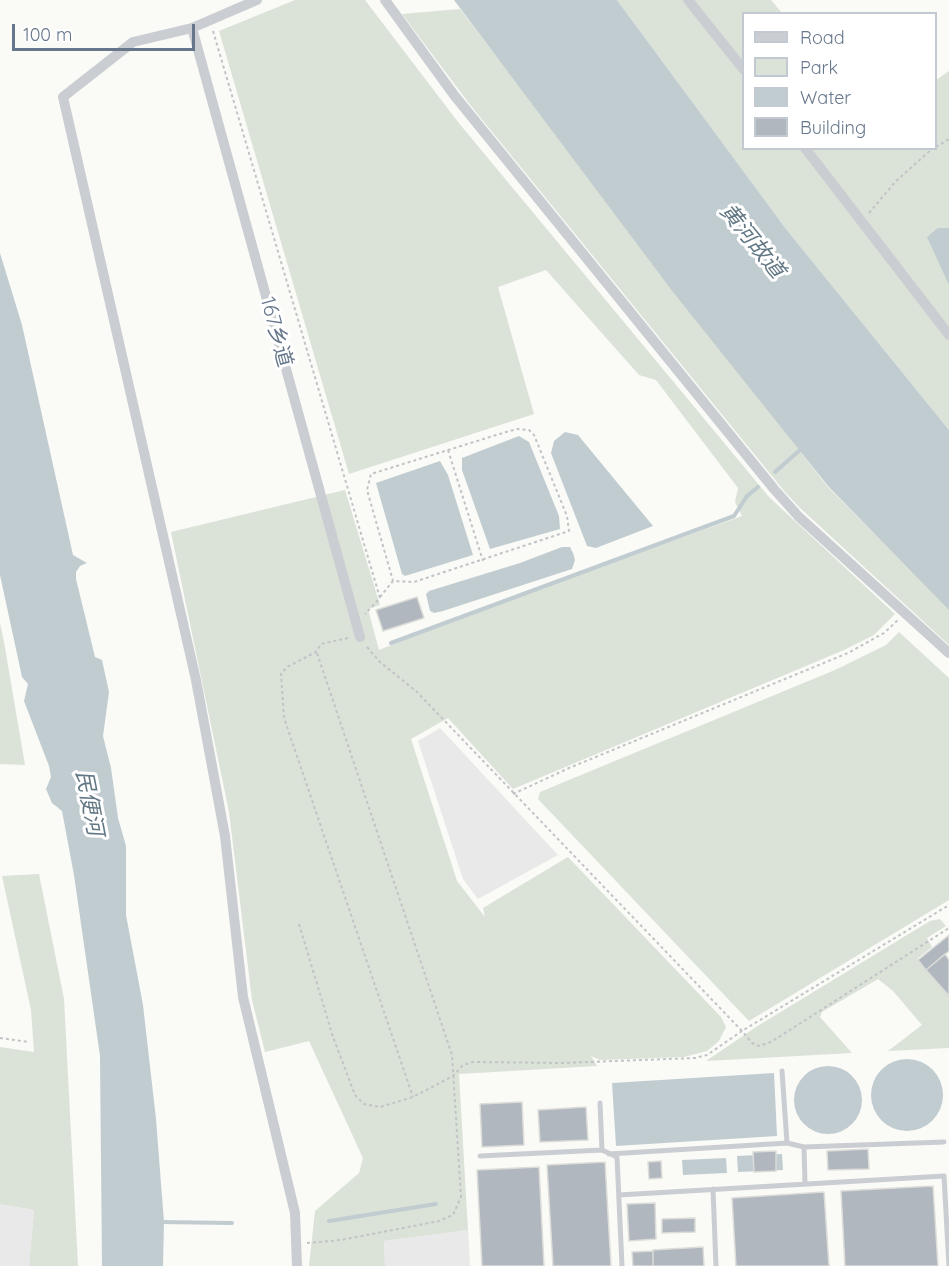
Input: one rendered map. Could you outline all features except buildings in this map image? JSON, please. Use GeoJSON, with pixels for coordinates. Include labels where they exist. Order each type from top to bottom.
{"type":"FeatureCollection","features":[{"type":"Feature","properties":{"kind":"street"},"geometry":{"type":"LineString","coordinates":[[257,0],[192,28],[133,42],[63,97],[196,680],[225,836],[243,997],[296,1213],[297,1266]]}},
{"type":"Feature","properties":{"kind":"street"},"geometry":{"type":"LineString","coordinates":[[385,0],[454,95],[774,489],[799,517],[949,653]]}},
{"type":"Feature","properties":{"kind":"street"},"geometry":{"type":"LineString","coordinates":[[688,0],[742,68]]}},
{"type":"Feature","properties":{"kind":"street","name":"167乡道"},"geometry":{"type":"LineString","coordinates":[[192,28],[360,637]]}},
{"type":"Feature","properties":{"kind":"street"},"geometry":{"type":"LineString","coordinates":[[807,150],[949,335]]}},
{"type":"Feature","properties":{"kind":"lane"},"geometry":{"type":"LineString","coordinates":[[782,1071],[786,1143]]}},
{"type":"Feature","properties":{"kind":"lane"},"geometry":{"type":"LineString","coordinates":[[600,1103],[602,1150]]}},
{"type":"Feature","properties":{"kind":"lane"},"geometry":{"type":"LineString","coordinates":[[609,1154],[786,1143],[804,1147],[944,1142]]}},
{"type":"Feature","properties":{"kind":"lane"},"geometry":{"type":"LineString","coordinates":[[804,1147],[805,1184]]}},
{"type":"Feature","properties":{"kind":"lane"},"geometry":{"type":"LineString","coordinates":[[480,1156],[602,1150],[617,1157],[622,1266]]}},
{"type":"Feature","properties":{"kind":"lane"},"geometry":{"type":"LineString","coordinates":[[619,1195],[944,1176],[949,1266]]}},
{"type":"Feature","properties":{"kind":"lane"},"geometry":{"type":"LineString","coordinates":[[713,1189],[716,1266]]}},
{"type":"Feature","properties":{"kind":"path"},"geometry":{"type":"LineString","coordinates":[[210,20],[380,597]]}},
{"type":"Feature","properties":{"kind":"path"},"geometry":{"type":"LineString","coordinates":[[861,222],[896,181],[932,150]]}},
{"type":"Feature","properties":{"kind":"path"},"geometry":{"type":"LineString","coordinates":[[517,429],[529,430],[534,435],[569,524],[569,531],[564,535],[414,582],[393,581],[368,490],[368,479],[371,474],[517,429]]}},
{"type":"Feature","properties":{"kind":"path"},"geometry":{"type":"LineString","coordinates":[[448,450],[483,561]]}},
{"type":"Feature","properties":{"kind":"path"},"geometry":{"type":"LineString","coordinates":[[355,620],[370,609],[393,581]]}},
{"type":"Feature","properties":{"kind":"path"},"geometry":{"type":"LineString","coordinates":[[513,794],[848,653],[884,633],[904,613]]}},
{"type":"Feature","properties":{"kind":"path"},"geometry":{"type":"LineString","coordinates":[[413,1097],[284,718],[281,674],[297,660],[316,652],[321,644],[360,637],[380,662],[416,691],[752,1043],[759,1046],[771,1042],[949,928]]}},
{"type":"Feature","properties":{"kind":"path"},"geometry":{"type":"LineString","coordinates":[[298,1244],[341,1240],[439,1221],[453,1215],[461,1197],[452,1055],[316,652]]}},
{"type":"Feature","properties":{"kind":"path"},"geometry":{"type":"LineString","coordinates":[[299,924],[333,1037],[355,1095],[364,1104],[380,1107],[413,1097],[453,1076],[463,1065],[473,1062],[561,1063],[695,1058],[707,1055],[742,1031],[949,905]]}},
{"type":"Feature","properties":{"kind":"path"},"geometry":{"type":"LineString","coordinates":[[0,1038],[28,1042]]}},
{"type":"Feature","properties":{"kind":"shaded area"},"geometry":{"type":"Polygon","coordinates":[[[440,728],[558,855],[478,899],[463,879],[418,741],[440,728]]]}},
{"type":"Feature","properties":{"kind":"shaded area"},"geometry":{"type":"Polygon","coordinates":[[[0,1204],[34,1210],[29,1266],[0,1266],[0,1204]]]}},
{"type":"Feature","properties":{"kind":"shaded area"},"geometry":{"type":"Polygon","coordinates":[[[468,1230],[470,1266],[385,1266],[384,1241],[468,1230]]]}},
{"type":"Feature","properties":{"kind":"green space"},"geometry":{"type":"Polygon","coordinates":[[[295,0],[365,0],[458,122],[769,497],[895,614],[874,635],[844,650],[513,789],[448,718],[411,739],[457,881],[485,917],[483,908],[568,857],[721,1017],[726,1027],[719,1041],[707,1051],[684,1057],[600,1060],[591,1056],[597,1066],[459,1074],[468,1230],[384,1241],[385,1266],[309,1266],[315,1211],[359,1173],[363,1158],[309,1041],[265,1052],[252,1000],[229,812],[171,532],[345,490],[380,605],[368,609],[379,650],[463,616],[742,516],[735,502],[738,488],[656,380],[639,375],[546,270],[498,287],[534,414],[349,474],[219,31],[295,0]]]}},
{"type":"Feature","properties":{"kind":"green space"},"geometry":{"type":"Polygon","coordinates":[[[617,0],[771,0],[781,12],[742,12],[742,150],[937,150],[937,79],[949,71],[949,430],[786,229],[617,0]]]}},
{"type":"Feature","properties":{"kind":"green space"},"geometry":{"type":"Polygon","coordinates":[[[460,9],[827,486],[949,608],[949,645],[785,492],[471,106],[402,14],[460,9]]]}},
{"type":"Feature","properties":{"kind":"green space"},"geometry":{"type":"Polygon","coordinates":[[[0,623],[4,642],[25,765],[0,764],[0,623]]]}},
{"type":"Feature","properties":{"kind":"green space"},"geometry":{"type":"Polygon","coordinates":[[[899,632],[949,678],[949,900],[749,1021],[538,799],[540,792],[835,670],[886,645],[899,632]]]}},
{"type":"Feature","properties":{"kind":"green space"},"geometry":{"type":"Polygon","coordinates":[[[39,874],[64,999],[78,1266],[29,1266],[34,1210],[0,1204],[0,1047],[34,1052],[31,1010],[2,876],[39,874]]]}},
{"type":"Feature","properties":{"kind":"green space"},"geometry":{"type":"Polygon","coordinates":[[[940,919],[946,926],[927,938],[932,947],[917,959],[949,996],[949,1048],[888,1051],[922,1025],[893,991],[878,979],[822,1012],[820,1017],[852,1053],[706,1061],[756,1027],[930,921],[940,919]]]}},
{"type":"Feature","properties":{"kind":"water","name":"黄河故道"},"geometry":{"type":"Polygon","coordinates":[[[454,0],[617,0],[786,229],[949,430],[949,610],[828,486],[673,292],[454,0]]]}},
{"type":"Feature","properties":{"kind":"water"},"geometry":{"type":"Polygon","coordinates":[[[938,228],[949,228],[949,285],[927,237],[938,228]]]}},
{"type":"Feature","properties":{"kind":"water","name":"民便河"},"geometry":{"type":"Polygon","coordinates":[[[0,253],[22,325],[73,555],[87,563],[80,566],[76,572],[76,579],[95,657],[102,660],[109,692],[103,736],[111,768],[118,818],[126,846],[126,915],[143,1005],[156,1119],[164,1222],[163,1266],[102,1266],[100,1056],[74,875],[62,811],[52,803],[46,789],[51,777],[49,766],[24,701],[28,684],[22,677],[0,575],[0,253]]]}},
{"type":"Feature","properties":{"kind":"water"},"geometry":{"type":"Polygon","coordinates":[[[565,432],[578,435],[653,526],[596,548],[587,546],[551,453],[554,441],[565,432]]]}},
{"type":"Feature","properties":{"kind":"water"},"geometry":{"type":"Polygon","coordinates":[[[519,436],[529,442],[559,516],[560,529],[490,549],[462,470],[462,458],[519,436]]]}},
{"type":"Feature","properties":{"kind":"water"},"geometry":{"type":"Polygon","coordinates":[[[440,461],[448,475],[473,555],[405,576],[402,574],[376,483],[440,461]]]}},
{"type":"Feature","properties":{"kind":"water"},"geometry":{"type":"Polygon","coordinates":[[[562,547],[570,547],[573,553],[575,560],[572,569],[443,611],[434,613],[430,611],[426,594],[429,591],[520,563],[562,547]]]}},
{"type":"Feature","properties":{"kind":"water"},"geometry":{"type":"Polygon","coordinates":[[[907,1059],[927,1065],[937,1075],[943,1095],[937,1115],[927,1125],[907,1131],[887,1125],[877,1115],[871,1095],[877,1075],[887,1065],[907,1059]]]}},
{"type":"Feature","properties":{"kind":"water"},"geometry":{"type":"Polygon","coordinates":[[[835,1066],[847,1072],[856,1081],[862,1093],[860,1113],[852,1124],[835,1134],[821,1134],[804,1124],[796,1113],[794,1093],[804,1076],[815,1068],[835,1066]]]}},
{"type":"Feature","properties":{"kind":"water"},"geometry":{"type":"Polygon","coordinates":[[[774,1073],[777,1136],[616,1146],[612,1083],[774,1073]]]}},
{"type":"Feature","properties":{"kind":"water"},"geometry":{"type":"Polygon","coordinates":[[[782,1154],[783,1170],[738,1172],[737,1156],[782,1154]]]}},
{"type":"Feature","properties":{"kind":"water"},"geometry":{"type":"Polygon","coordinates":[[[726,1158],[727,1173],[683,1175],[682,1160],[726,1158]]]}},
{"type":"Feature","properties":{"kind":"waterway"},"geometry":{"type":"LineString","coordinates":[[775,472],[801,449]]}},
{"type":"Feature","properties":{"kind":"waterway"},"geometry":{"type":"LineString","coordinates":[[391,643],[734,516],[747,496],[758,487]]}},
{"type":"Feature","properties":{"kind":"waterway"},"geometry":{"type":"LineString","coordinates":[[329,1221],[436,1204]]}},
{"type":"Feature","properties":{"kind":"waterway"},"geometry":{"type":"LineString","coordinates":[[160,1222],[232,1223]]}}]}
